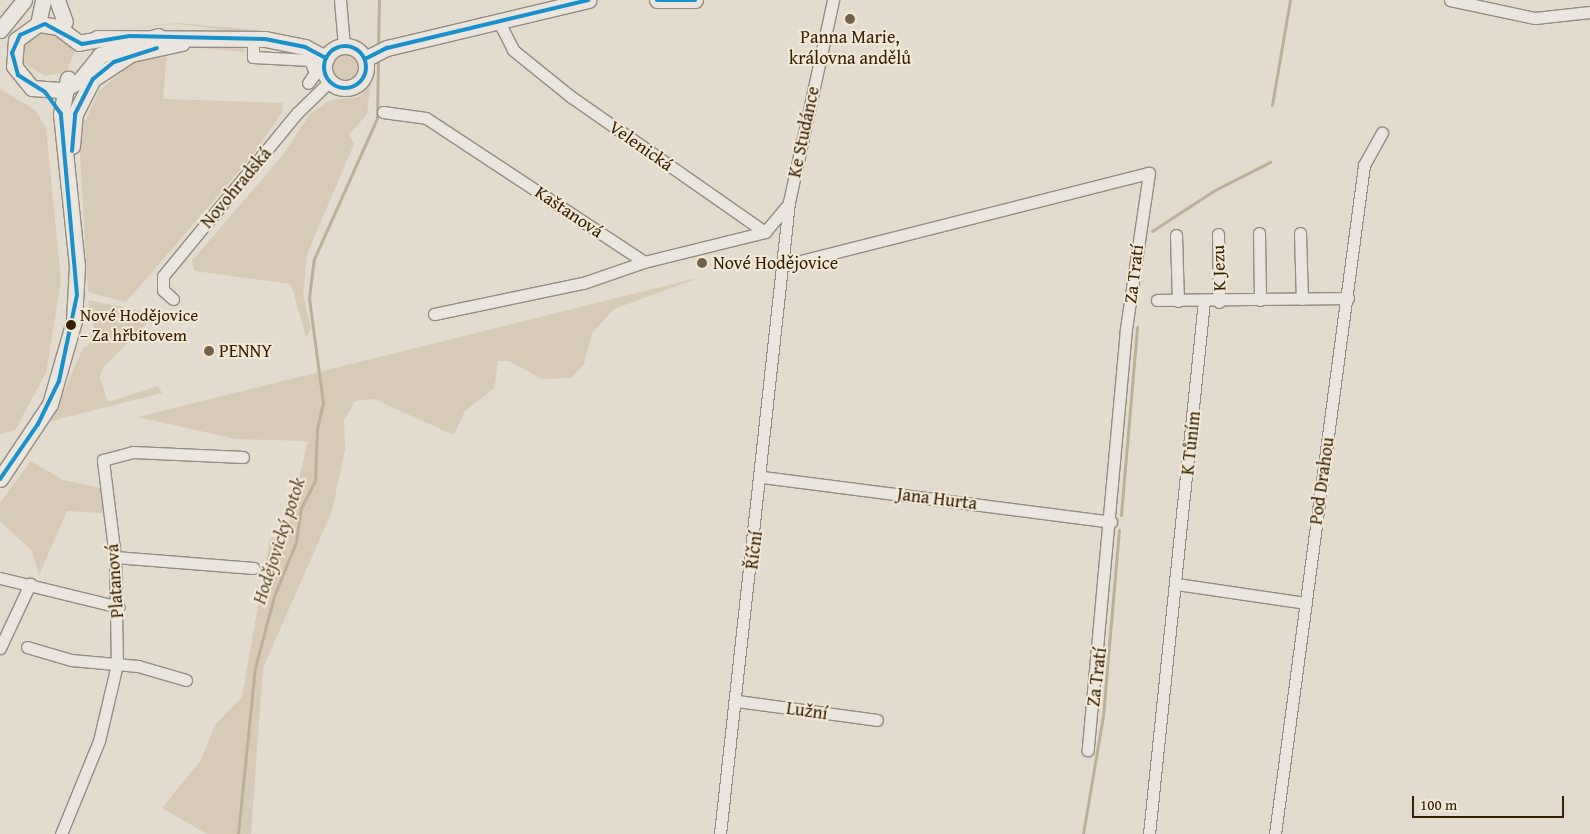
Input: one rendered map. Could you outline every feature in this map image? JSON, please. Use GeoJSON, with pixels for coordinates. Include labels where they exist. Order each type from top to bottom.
{"type":"FeatureCollection","features":[{"type":"Feature","properties":{"kind":"main road"},"geometry":{"type":"LineString","coordinates":[[0,30],[24,0]]}},
{"type":"Feature","properties":{"kind":"main road"},"geometry":{"type":"LineString","coordinates":[[8,70],[16,40],[40,20],[43,0]]}},
{"type":"Feature","properties":{"kind":"main road"},"geometry":{"type":"LineString","coordinates":[[0,479],[38,424],[66,360],[77,295],[70,177],[61,114],[66,85],[82,59],[80,38],[65,22],[57,0]]}},
{"type":"Feature","properties":{"kind":"main road"},"geometry":{"type":"LineString","coordinates":[[40,20],[80,38],[218,36],[253,39],[326,58],[344,46],[375,53],[500,24],[588,0]]}},
{"type":"Feature","properties":{"kind":"main road"},"geometry":{"type":"LineString","coordinates":[[657,0],[695,0]]}},
{"type":"Feature","properties":{"kind":"main road"},"geometry":{"type":"LineString","coordinates":[[0,47],[17,27],[40,20],[65,22]]}},
{"type":"Feature","properties":{"kind":"main road"},"geometry":{"type":"LineString","coordinates":[[45,92],[80,80],[100,55],[158,36]]}},
{"type":"Feature","properties":{"kind":"main road"},"geometry":{"type":"LineString","coordinates":[[70,177],[75,114],[93,78],[131,54],[218,36]]}},
{"type":"Feature","properties":{"kind":"main road"},"geometry":{"type":"LineString","coordinates":[[326,58],[330,81],[340,87],[356,84],[375,53]]}},
{"type":"Feature","properties":{"kind":"main road"},"geometry":{"type":"LineString","coordinates":[[8,70],[47,84],[66,85]]}},
{"type":"Feature","properties":{"kind":"main road"},"geometry":{"type":"LineString","coordinates":[[8,70],[45,92],[61,114]]}},
{"type":"Feature","properties":{"kind":"street"},"geometry":{"type":"LineString","coordinates":[[340,0],[344,46]]}},
{"type":"Feature","properties":{"kind":"street","name":"Ke Studánce"},"geometry":{"type":"LineString","coordinates":[[785,265],[789,202],[833,0]]}},
{"type":"Feature","properties":{"kind":"street"},"geometry":{"type":"LineString","coordinates":[[1450,0],[1535,18],[1590,12]]}},
{"type":"Feature","properties":{"kind":"street","name":"Velenická"},"geometry":{"type":"LineString","coordinates":[[500,24],[513,50],[570,96],[765,232]]}},
{"type":"Feature","properties":{"kind":"street"},"geometry":{"type":"LineString","coordinates":[[304,53],[315,69],[308,83]]}},
{"type":"Feature","properties":{"kind":"street","name":"Novohradská"},"geometry":{"type":"LineString","coordinates":[[173,299],[163,290],[163,276],[297,113],[330,81]]}},
{"type":"Feature","properties":{"kind":"street","name":"Kaštanová"},"geometry":{"type":"LineString","coordinates":[[382,112],[426,118],[644,262]]}},
{"type":"Feature","properties":{"kind":"street","name":"Pod Drahou"},"geometry":{"type":"LineString","coordinates":[[1275,834],[1348,298],[1364,165],[1382,133]]}},
{"type":"Feature","properties":{"kind":"street","name":"Za Tratí"},"geometry":{"type":"LineString","coordinates":[[785,265],[1149,173],[1126,329],[1111,522],[1088,750]]}},
{"type":"Feature","properties":{"kind":"street"},"geometry":{"type":"LineString","coordinates":[[434,314],[583,283],[644,262],[765,232],[779,220],[789,202]]}},
{"type":"Feature","properties":{"kind":"street"},"geometry":{"type":"LineString","coordinates":[[1300,233],[1302,299]]}},
{"type":"Feature","properties":{"kind":"street","name":"K Jezu"},"geometry":{"type":"LineString","coordinates":[[1218,234],[1219,302]]}},
{"type":"Feature","properties":{"kind":"street"},"geometry":{"type":"LineString","coordinates":[[1259,234],[1260,300]]}},
{"type":"Feature","properties":{"kind":"street"},"geometry":{"type":"LineString","coordinates":[[1176,235],[1178,301]]}},
{"type":"Feature","properties":{"kind":"street","name":"Říční"},"geometry":{"type":"LineString","coordinates":[[720,834],[737,701],[785,265]]}},
{"type":"Feature","properties":{"kind":"street","name":"K Jezu"},"geometry":{"type":"LineString","coordinates":[[1157,300],[1219,302],[1348,298]]}},
{"type":"Feature","properties":{"kind":"street","name":"K Tůním"},"geometry":{"type":"LineString","coordinates":[[1149,834],[1177,584],[1204,301]]}},
{"type":"Feature","properties":{"kind":"street","name":"Platanová"},"geometry":{"type":"LineString","coordinates":[[61,834],[99,741],[117,664],[119,607],[116,556],[103,460],[133,452],[244,457]]}},
{"type":"Feature","properties":{"kind":"street","name":"Jana Hurta"},"geometry":{"type":"LineString","coordinates":[[762,477],[1111,522]]}},
{"type":"Feature","properties":{"kind":"street"},"geometry":{"type":"LineString","coordinates":[[116,556],[254,568]]}},
{"type":"Feature","properties":{"kind":"street"},"geometry":{"type":"LineString","coordinates":[[0,578],[119,607]]}},
{"type":"Feature","properties":{"kind":"street"},"geometry":{"type":"LineString","coordinates":[[0,648],[30,584]]}},
{"type":"Feature","properties":{"kind":"street"},"geometry":{"type":"LineString","coordinates":[[1177,584],[1305,603]]}},
{"type":"Feature","properties":{"kind":"street"},"geometry":{"type":"LineString","coordinates":[[27,647],[92,664],[117,664],[180,682]]}},
{"type":"Feature","properties":{"kind":"street","name":"Lužní"},"geometry":{"type":"LineString","coordinates":[[737,701],[877,720]]}},
{"type":"Feature","properties":{"kind":"shaded area"},"geometry":{"type":"Polygon","coordinates":[[[178,23],[256,30],[303,39],[177,24],[108,30],[178,23]]]}},
{"type":"Feature","properties":{"kind":"shaded area"},"geometry":{"type":"Polygon","coordinates":[[[37,31],[59,35],[76,49],[66,72],[45,76],[19,60],[21,45],[37,31]]]}},
{"type":"Feature","properties":{"kind":"shaded area"},"geometry":{"type":"Polygon","coordinates":[[[183,46],[243,47],[246,52],[189,47],[167,51],[163,99],[283,103],[282,112],[253,155],[126,302],[88,292],[78,120],[86,120],[99,91],[120,73],[118,65],[149,52],[183,46]]]}},
{"type":"Feature","properties":{"kind":"shaded area"},"geometry":{"type":"Polygon","coordinates":[[[345,54],[355,58],[359,68],[355,78],[345,82],[335,78],[331,68],[335,58],[345,54]]]}},
{"type":"Feature","properties":{"kind":"shaded area"},"geometry":{"type":"Polygon","coordinates":[[[371,82],[367,114],[349,135],[354,144],[307,254],[303,294],[311,329],[306,337],[291,284],[195,271],[192,261],[282,156],[310,114],[331,100],[359,97],[371,82]]]}},
{"type":"Feature","properties":{"kind":"shaded area"},"geometry":{"type":"Polygon","coordinates":[[[0,89],[35,110],[46,128],[61,280],[46,373],[15,430],[0,434],[0,89]]]}},
{"type":"Feature","properties":{"kind":"shaded area"},"geometry":{"type":"Polygon","coordinates":[[[701,277],[614,309],[592,333],[584,364],[571,378],[542,379],[509,361],[498,361],[494,388],[465,411],[454,435],[374,399],[355,401],[344,420],[345,449],[332,511],[263,668],[251,834],[207,834],[162,808],[201,760],[215,725],[242,697],[270,538],[285,539],[308,441],[236,439],[138,417],[701,277]]]}},
{"type":"Feature","properties":{"kind":"shaded area"},"geometry":{"type":"Polygon","coordinates":[[[88,300],[141,311],[149,321],[102,369],[100,378],[108,402],[158,386],[162,393],[51,421],[83,348],[89,345],[94,326],[88,300]]]}},
{"type":"Feature","properties":{"kind":"shaded area"},"geometry":{"type":"Polygon","coordinates":[[[31,461],[63,480],[101,488],[103,513],[67,511],[39,575],[32,551],[0,521],[0,503],[31,461]]]}},
{"type":"Feature","properties":{"kind":"waterway","name":"Hodějovický potok"},"geometry":{"type":"LineString","coordinates":[[378,47],[379,0]]}},
{"type":"Feature","properties":{"kind":"waterway"},"geometry":{"type":"LineString","coordinates":[[1272,105],[1290,0]]}},
{"type":"Feature","properties":{"kind":"waterway","name":"Hodějovický potok"},"geometry":{"type":"LineString","coordinates":[[238,834],[255,668],[274,596],[296,542],[301,508],[315,481],[317,429],[323,403],[309,298],[314,259],[377,118],[378,58]]}},
{"type":"Feature","properties":{"kind":"waterway"},"geometry":{"type":"LineString","coordinates":[[1152,231],[1215,190],[1270,162]]}},
{"type":"Feature","properties":{"kind":"waterway"},"geometry":{"type":"LineString","coordinates":[[1121,515],[1137,327]]}},
{"type":"Feature","properties":{"kind":"waterway"},"geometry":{"type":"LineString","coordinates":[[1083,834],[1103,716],[1119,530]]}},
{"type":"Feature","properties":{"kind":"transit line"},"geometry":{"type":"LineString","coordinates":[[365,59],[387,48],[588,0]]}},
{"type":"Feature","properties":{"kind":"transit line"},"geometry":{"type":"LineString","coordinates":[[657,0],[695,0]]}},
{"type":"Feature","properties":{"kind":"transit line"},"geometry":{"type":"LineString","coordinates":[[0,479],[38,424],[59,381],[77,295],[61,114],[45,92],[18,75],[12,53],[20,35],[45,24],[82,44],[129,36],[265,39],[305,47],[326,58]]}},
{"type":"Feature","properties":{"kind":"transit line"},"geometry":{"type":"LineString","coordinates":[[345,46],[360,52],[366,67],[360,82],[345,88],[330,82],[324,67],[330,52],[345,46]]}},
{"type":"Feature","properties":{"kind":"transit line"},"geometry":{"type":"LineString","coordinates":[[72,151],[75,114],[93,79],[114,62],[157,48]]}},
{"type":"Feature","properties":{"kind":"place","name":"Panna Marie, královna andělů"},"geometry":{"type":"Point","coordinates":[850,19]}},
{"type":"Feature","properties":{"kind":"place","name":"Nové Hodějovice"},"geometry":{"type":"Point","coordinates":[702,263]}},
{"type":"Feature","properties":{"kind":"place","name":"Nové Hodějovice – Za hřbitovem"},"geometry":{"type":"Point","coordinates":[71,325]}},
{"type":"Feature","properties":{"kind":"place","name":"PENNY"},"geometry":{"type":"Point","coordinates":[209,351]}}]}
